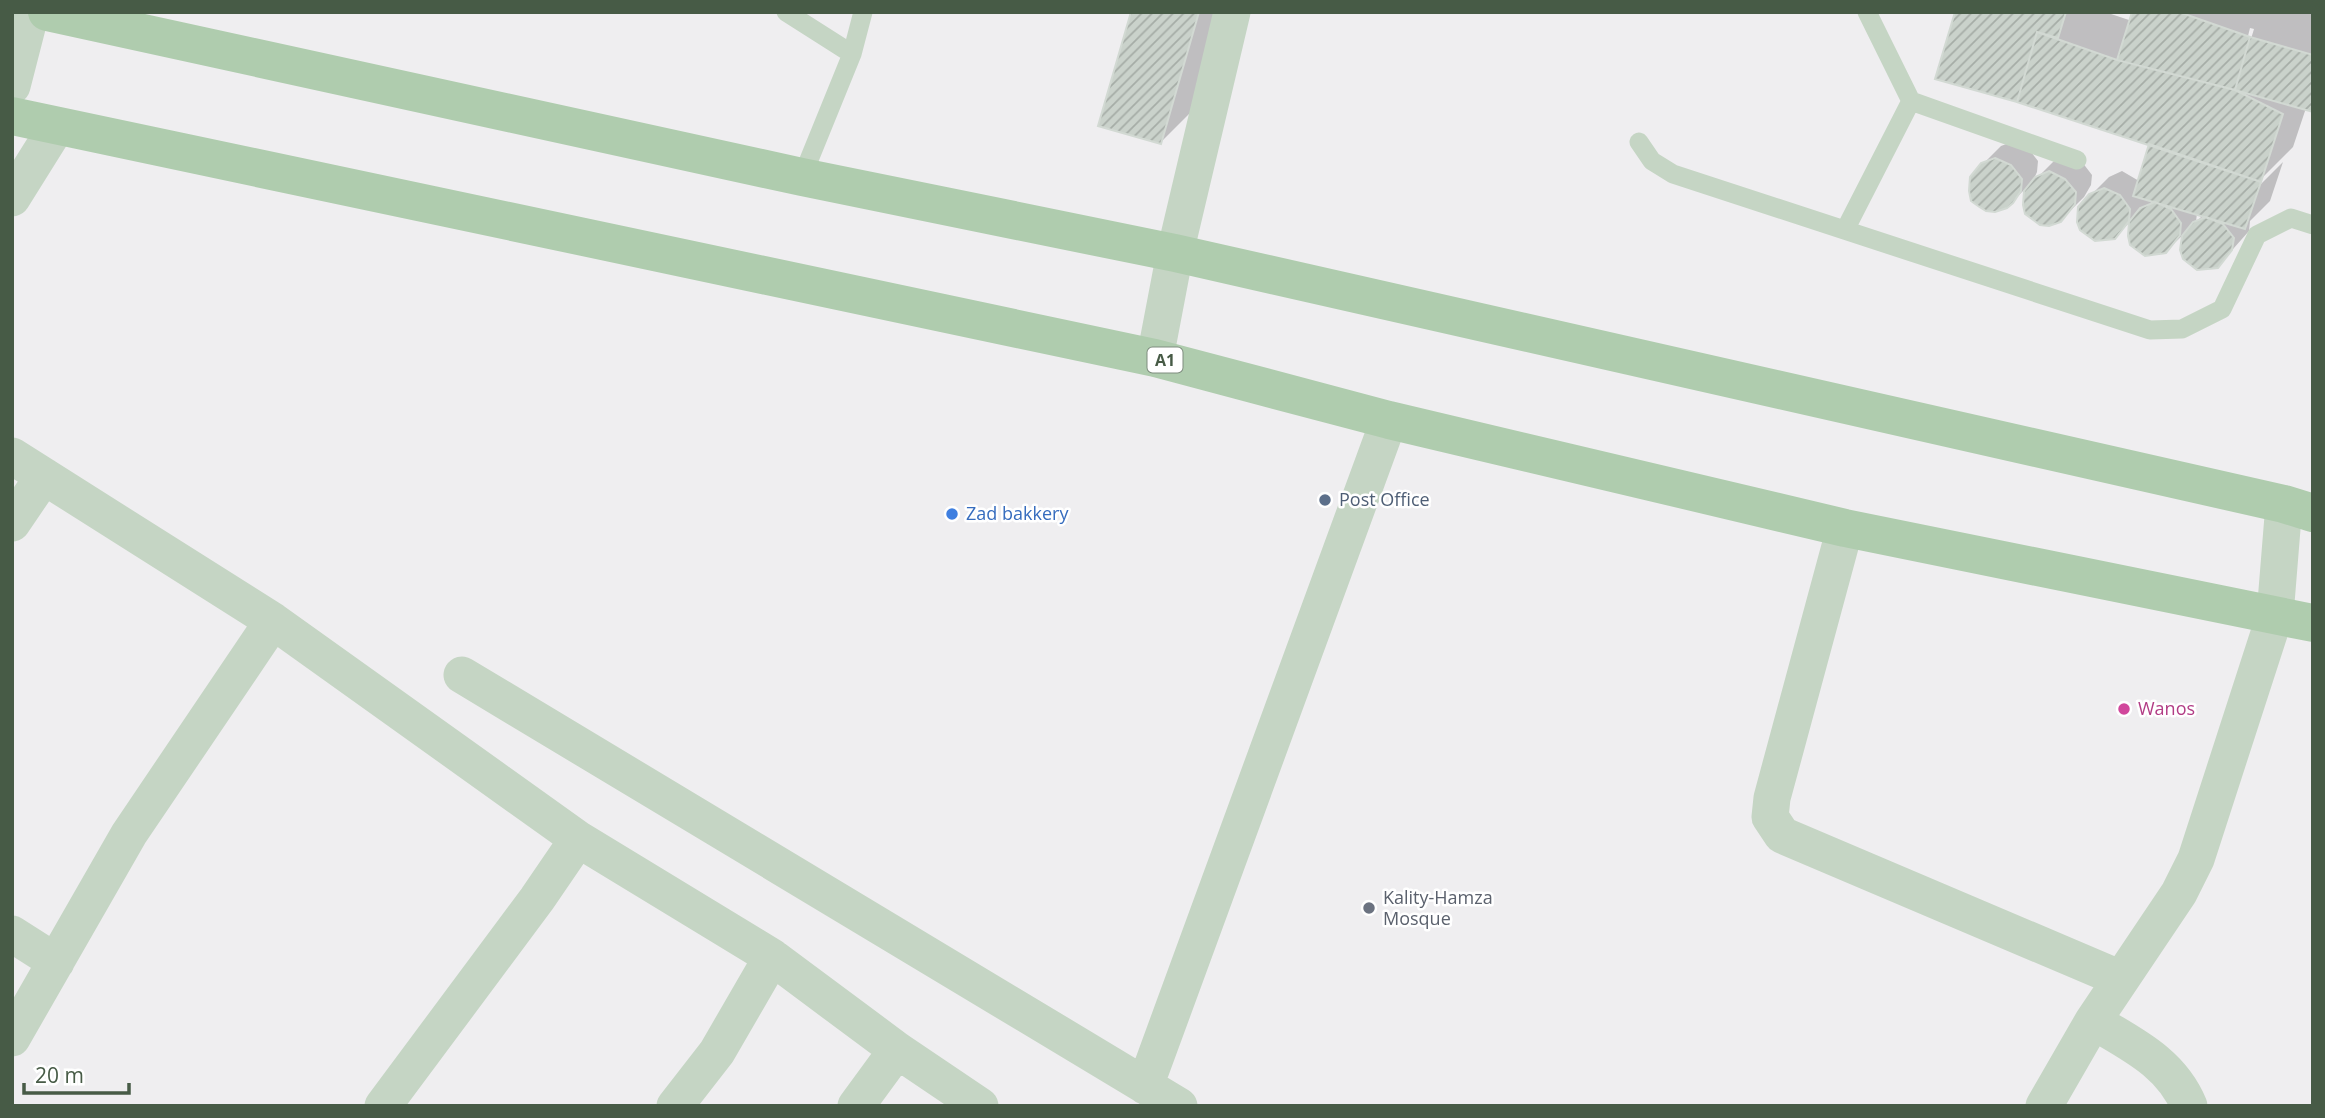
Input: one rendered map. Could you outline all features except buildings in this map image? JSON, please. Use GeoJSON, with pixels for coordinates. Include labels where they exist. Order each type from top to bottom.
{"type":"FeatureCollection","features":[{"type":"Feature","properties":{"kind":"main road"},"geometry":{"type":"LineString","coordinates":[[47,12],[802,177],[1175,253],[2298,508]]}},
{"type":"Feature","properties":{"kind":"main road","name":"A1"},"geometry":{"type":"LineString","coordinates":[[12,116],[1155,358],[1389,420],[1844,528],[2313,623]]}},
{"type":"Feature","properties":{"kind":"street"},"geometry":{"type":"LineString","coordinates":[[12,86],[31,12]]}},
{"type":"Feature","properties":{"kind":"street"},"geometry":{"type":"LineString","coordinates":[[1155,358],[1175,253],[1231,12]]}},
{"type":"Feature","properties":{"kind":"street"},"geometry":{"type":"LineString","coordinates":[[12,198],[57,126]]}},
{"type":"Feature","properties":{"kind":"street"},"geometry":{"type":"LineString","coordinates":[[1145,1086],[1389,420]]}},
{"type":"Feature","properties":{"kind":"street"},"geometry":{"type":"LineString","coordinates":[[12,456],[273,621],[578,839],[772,957],[897,1050],[979,1106]]}},
{"type":"Feature","properties":{"kind":"street"},"geometry":{"type":"LineString","coordinates":[[12,523],[44,475]]}},
{"type":"Feature","properties":{"kind":"street"},"geometry":{"type":"LineString","coordinates":[[2044,1106],[2093,1021],[2179,893],[2196,859],[2276,615],[2298,508]]}},
{"type":"Feature","properties":{"kind":"street"},"geometry":{"type":"LineString","coordinates":[[1844,528],[1772,798],[1770,817],[1782,835],[2122,979]]}},
{"type":"Feature","properties":{"kind":"street"},"geometry":{"type":"LineString","coordinates":[[12,1038],[129,834],[273,621]]}},
{"type":"Feature","properties":{"kind":"street"},"geometry":{"type":"LineString","coordinates":[[461,675],[1179,1106]]}},
{"type":"Feature","properties":{"kind":"street"},"geometry":{"type":"LineString","coordinates":[[383,1106],[537,899],[578,839]]}},
{"type":"Feature","properties":{"kind":"street"},"geometry":{"type":"LineString","coordinates":[[12,934],[56,962]]}},
{"type":"Feature","properties":{"kind":"street"},"geometry":{"type":"LineString","coordinates":[[675,1106],[717,1052],[772,957]]}},
{"type":"Feature","properties":{"kind":"street"},"geometry":{"type":"LineString","coordinates":[[2093,1021],[2154,1058],[2182,1089],[2189,1106]]}},
{"type":"Feature","properties":{"kind":"street"},"geometry":{"type":"LineString","coordinates":[[856,1106],[897,1050]]}},
{"type":"Feature","properties":{"kind":"lane"},"geometry":{"type":"LineString","coordinates":[[786,12],[852,54]]}},
{"type":"Feature","properties":{"kind":"lane"},"geometry":{"type":"LineString","coordinates":[[802,177],[852,54],[863,12]]}},
{"type":"Feature","properties":{"kind":"lane"},"geometry":{"type":"LineString","coordinates":[[1867,12],[1911,101],[2077,160]]}},
{"type":"Feature","properties":{"kind":"lane"},"geometry":{"type":"LineString","coordinates":[[1845,230],[1911,101]]}},
{"type":"Feature","properties":{"kind":"lane"},"geometry":{"type":"LineString","coordinates":[[1639,142],[1652,161],[1673,174],[2150,330],[2182,329],[2222,309],[2257,235],[2291,218],[2313,225]]}},
{"type":"Feature","properties":{"kind":"place","name":"Post Office"},"geometry":{"type":"Point","coordinates":[1325,500]}},
{"type":"Feature","properties":{"kind":"place","name":"Zad bakkery"},"geometry":{"type":"Point","coordinates":[952,514]}},
{"type":"Feature","properties":{"kind":"place","name":"Wanos"},"geometry":{"type":"Point","coordinates":[2124,709]}},
{"type":"Feature","properties":{"kind":"place","name":"Kality-Hamza Mosque"},"geometry":{"type":"Point","coordinates":[1369,908]}}]}
